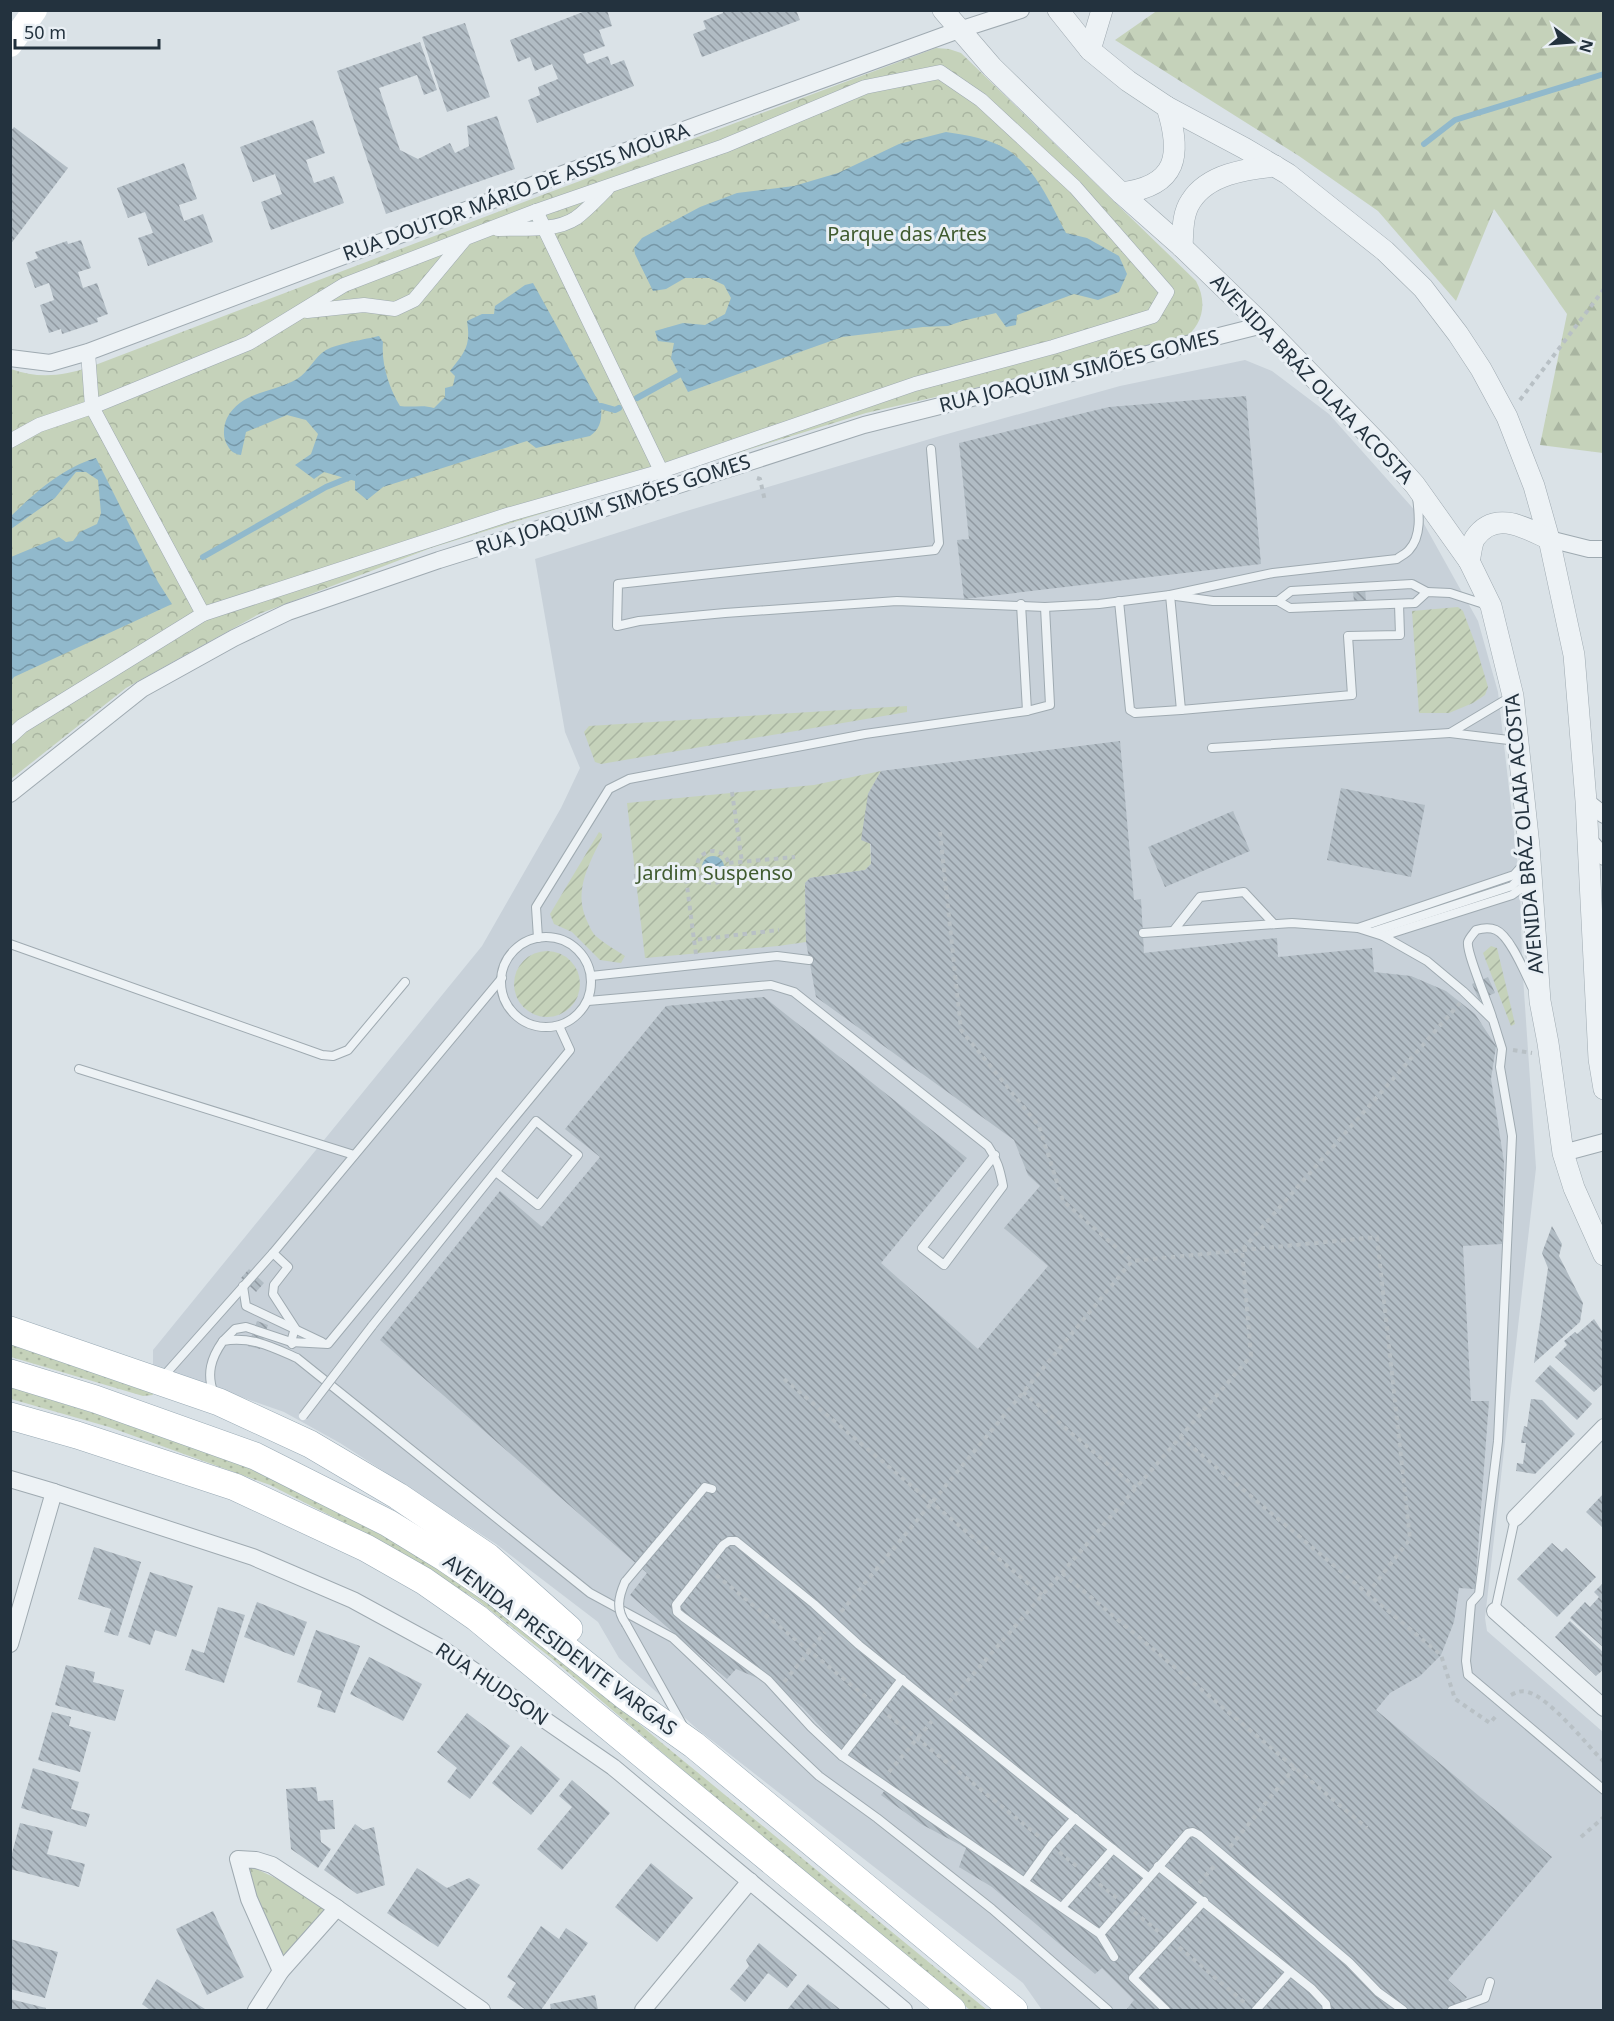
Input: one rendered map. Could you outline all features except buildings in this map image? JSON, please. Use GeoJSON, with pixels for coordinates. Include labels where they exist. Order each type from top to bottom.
{"type":"FeatureCollection","features":[{"type":"Feature","properties":{"kind":"main road"},"geometry":{"type":"LineString","coordinates":[[10,45],[36,10]]}},
{"type":"Feature","properties":{"kind":"main road"},"geometry":{"type":"LineString","coordinates":[[10,1330],[219,1402],[304,1428],[488,1557],[622,1677],[625,1696]]}},
{"type":"Feature","properties":{"kind":"main road","name":"AVENIDA PRESIDENTE VARGAS"},"geometry":{"type":"LineString","coordinates":[[10,1373],[95,1399],[255,1456],[388,1522],[495,1592],[625,1696],[694,1745],[1014,2010]]}},
{"type":"Feature","properties":{"kind":"main road","name":"AVENIDA PRESIDENTE VARGAS"},"geometry":{"type":"LineString","coordinates":[[10,1416],[77,1435],[235,1487],[366,1548],[424,1581],[477,1618],[952,2010]]}},
{"type":"Feature","properties":{"kind":"street","name":"AVENIDA BRÁZ OLAIA ACOSTA"},"geometry":{"type":"LineString","coordinates":[[943,10],[992,67],[1121,193],[1182,247],[1263,325],[1415,485],[1469,561],[1491,606],[1513,696],[1530,860],[1540,1001],[1563,1153],[1574,1188],[1604,1256]]}},
{"type":"Feature","properties":{"kind":"street","name":"RUA DOUTOR MÁRIO DE ASSIS MOURA"},"geometry":{"type":"LineString","coordinates":[[11,358],[50,363],[88,352],[549,179],[958,30],[1022,10]]}},
{"type":"Feature","properties":{"kind":"street"},"geometry":{"type":"LineString","coordinates":[[1058,10],[1090,50],[1128,81],[1167,107],[1288,174],[1385,251],[1423,288],[1458,334],[1507,417],[1534,486],[1549,539],[1574,655],[1588,839],[1597,896],[1594,967],[1599,1059],[1604,1089]]}},
{"type":"Feature","properties":{"kind":"street"},"geometry":{"type":"LineString","coordinates":[[1090,50],[1102,10]]}},
{"type":"Feature","properties":{"kind":"street"},"geometry":{"type":"LineString","coordinates":[[10,441],[39,425],[92,407],[249,343],[344,285],[536,210],[724,146],[865,87],[940,72],[981,100],[1075,188],[1167,292],[1153,316],[1053,347],[915,384],[662,471],[507,515],[203,614],[22,726],[10,737]]}},
{"type":"Feature","properties":{"kind":"street"},"geometry":{"type":"LineString","coordinates":[[1121,193],[1133,192],[1154,184],[1173,162],[1176,153],[1175,134],[1167,107]]}},
{"type":"Feature","properties":{"kind":"street"},"geometry":{"type":"LineString","coordinates":[[1182,247],[1187,209],[1198,193],[1211,183],[1234,173],[1275,166]]}},
{"type":"Feature","properties":{"kind":"street"},"geometry":{"type":"LineString","coordinates":[[488,230],[544,228],[574,219],[613,184]]}},
{"type":"Feature","properties":{"kind":"street"},"geometry":{"type":"LineString","coordinates":[[536,210],[669,488]]}},
{"type":"Feature","properties":{"kind":"street"},"geometry":{"type":"LineString","coordinates":[[299,312],[364,305],[395,309],[414,300],[465,238]]}},
{"type":"Feature","properties":{"kind":"street","name":"RUA JOAQUIM SIMÕES GOMES"},"geometry":{"type":"LineString","coordinates":[[10,794],[142,689],[234,638],[288,612],[439,560],[864,425],[1263,325]]}},
{"type":"Feature","properties":{"kind":"street"},"geometry":{"type":"LineString","coordinates":[[88,352],[92,407],[203,614]]}},
{"type":"Feature","properties":{"kind":"street"},"geometry":{"type":"LineString","coordinates":[[1469,561],[1474,539],[1490,525],[1504,523],[1517,524],[1549,539],[1589,549],[1604,549]]}},
{"type":"Feature","properties":{"kind":"street"},"geometry":{"type":"LineString","coordinates":[[1586,801],[1604,814]]}},
{"type":"Feature","properties":{"kind":"street"},"geometry":{"type":"LineString","coordinates":[[1588,839],[1604,857]]}},
{"type":"Feature","properties":{"kind":"street"},"geometry":{"type":"LineString","coordinates":[[1594,967],[1596,954],[1604,939]]}},
{"type":"Feature","properties":{"kind":"street"},"geometry":{"type":"LineString","coordinates":[[1563,1153],[1604,1142]]}},
{"type":"Feature","properties":{"kind":"street"},"geometry":{"type":"LineString","coordinates":[[1515,1518],[1604,1427]]}},
{"type":"Feature","properties":{"kind":"street","name":"RUA HUDSON"},"geometry":{"type":"LineString","coordinates":[[10,1479],[254,1557],[353,1600],[441,1648],[613,1767],[904,2010]]}},
{"type":"Feature","properties":{"kind":"street"},"geometry":{"type":"LineString","coordinates":[[10,1644],[54,1492]]}},
{"type":"Feature","properties":{"kind":"street"},"geometry":{"type":"LineString","coordinates":[[1495,1611],[1603,1708]]}},
{"type":"Feature","properties":{"kind":"street"},"geometry":{"type":"LineString","coordinates":[[281,1971],[249,1899],[238,1859],[256,1860],[272,1865],[482,2010]]}},
{"type":"Feature","properties":{"kind":"street"},"geometry":{"type":"LineString","coordinates":[[643,2010],[750,1881]]}},
{"type":"Feature","properties":{"kind":"street"},"geometry":{"type":"LineString","coordinates":[[256,2010],[281,1971],[337,1908]]}},
{"type":"Feature","properties":{"kind":"lane"},"geometry":{"type":"LineString","coordinates":[[931,449],[939,543],[935,550],[618,584],[617,626],[639,621],[726,613],[897,601],[1021,604],[1045,607],[1119,601],[1170,595],[1273,573],[1397,558],[1409,551],[1416,537],[1419,515],[1415,485]]}},
{"type":"Feature","properties":{"kind":"lane"},"geometry":{"type":"LineString","coordinates":[[1278,601],[1291,591],[1413,584],[1427,592],[1450,593],[1491,606]]}},
{"type":"Feature","properties":{"kind":"lane"},"geometry":{"type":"LineString","coordinates":[[1170,595],[1213,601],[1278,601],[1290,608],[1415,603],[1427,592]]}},
{"type":"Feature","properties":{"kind":"lane"},"geometry":{"type":"LineString","coordinates":[[1170,595],[1181,710]]}},
{"type":"Feature","properties":{"kind":"lane"},"geometry":{"type":"LineString","coordinates":[[1119,601],[1130,710],[1135,713],[1352,694],[1348,636],[1400,634],[1399,604]]}},
{"type":"Feature","properties":{"kind":"lane"},"geometry":{"type":"LineString","coordinates":[[1021,604],[1027,711]]}},
{"type":"Feature","properties":{"kind":"lane"},"geometry":{"type":"LineString","coordinates":[[538,938],[536,907],[609,789],[629,779],[865,734],[1027,711],[1050,705],[1045,607]]}},
{"type":"Feature","properties":{"kind":"lane"},"geometry":{"type":"LineString","coordinates":[[1450,733],[1513,696]]}},
{"type":"Feature","properties":{"kind":"lane"},"geometry":{"type":"LineString","coordinates":[[1212,748],[1450,733],[1519,741]]}},
{"type":"Feature","properties":{"kind":"lane"},"geometry":{"type":"LineString","coordinates":[[1358,928],[1514,875],[1530,860]]}},
{"type":"Feature","properties":{"kind":"lane"},"geometry":{"type":"LineString","coordinates":[[1370,933],[1512,886],[1527,872],[1530,860]]}},
{"type":"Feature","properties":{"kind":"lane"},"geometry":{"type":"LineString","coordinates":[[1383,936],[1512,895],[1526,885],[1530,860]]}},
{"type":"Feature","properties":{"kind":"lane"},"geometry":{"type":"LineString","coordinates":[[1174,930],[1200,897],[1244,892],[1274,924]]}},
{"type":"Feature","properties":{"kind":"lane"},"geometry":{"type":"LineString","coordinates":[[1143,933],[1292,923],[1358,928],[1383,936],[1410,950],[1441,971],[1493,1020]]}},
{"type":"Feature","properties":{"kind":"lane"},"geometry":{"type":"LineString","coordinates":[[1540,1001],[1509,943],[1501,933],[1494,929],[1476,930],[1468,942],[1469,955],[1503,1049],[1500,1067],[1512,1136],[1498,1441],[1479,1593],[1472,1603],[1466,1661],[1468,1675],[1604,1790]]}},
{"type":"Feature","properties":{"kind":"lane"},"geometry":{"type":"LineString","coordinates":[[538,938],[552,938],[566,942],[578,950],[587,962],[591,976],[588,1001],[571,1021],[559,1026],[545,1028],[530,1025],[508,1006],[502,993],[505,964],[513,952],[524,943],[538,938]]}},
{"type":"Feature","properties":{"kind":"lane"},"geometry":{"type":"LineString","coordinates":[[10,944],[322,1055],[333,1056],[348,1050],[405,982]]}},
{"type":"Feature","properties":{"kind":"lane"},"geometry":{"type":"LineString","coordinates":[[591,976],[777,956],[809,960]]}},
{"type":"Feature","properties":{"kind":"lane"},"geometry":{"type":"LineString","coordinates":[[159,1380],[273,1253],[502,978]]}},
{"type":"Feature","properties":{"kind":"lane"},"geometry":{"type":"LineString","coordinates":[[588,1001],[771,985],[794,992],[988,1146],[995,1155],[1000,1166],[1003,1186],[944,1265],[922,1248],[995,1155]]}},
{"type":"Feature","properties":{"kind":"lane"},"geometry":{"type":"LineString","coordinates":[[328,1344],[570,1050],[559,1026]]}},
{"type":"Feature","properties":{"kind":"lane"},"geometry":{"type":"LineString","coordinates":[[79,1069],[354,1155]]}},
{"type":"Feature","properties":{"kind":"lane"},"geometry":{"type":"LineString","coordinates":[[304,1428],[372,1326],[536,1121],[578,1155],[538,1205],[496,1172]]}},
{"type":"Feature","properties":{"kind":"lane"},"geometry":{"type":"LineString","coordinates":[[273,1253],[288,1267],[274,1285],[273,1294],[295,1328],[291,1342],[297,1358]]}},
{"type":"Feature","properties":{"kind":"lane"},"geometry":{"type":"LineString","coordinates":[[243,1286],[246,1306],[328,1344]]}},
{"type":"Feature","properties":{"kind":"lane"},"geometry":{"type":"LineString","coordinates":[[219,1402],[213,1392],[209,1376],[211,1362],[223,1341],[235,1329],[246,1328],[291,1342],[328,1344]]}},
{"type":"Feature","properties":{"kind":"lane"},"geometry":{"type":"LineString","coordinates":[[223,1341],[243,1339],[258,1341],[297,1358],[590,1593],[673,1638],[819,1776],[877,1818],[992,1910],[1108,2010]]}},
{"type":"Feature","properties":{"kind":"lane"},"geometry":{"type":"LineString","coordinates":[[694,1745],[619,1615],[620,1595],[625,1582],[705,1487],[712,1489]]}},
{"type":"Feature","properties":{"kind":"lane"},"geometry":{"type":"LineString","coordinates":[[1495,1611],[1515,1518]]}},
{"type":"Feature","properties":{"kind":"lane"},"geometry":{"type":"LineString","coordinates":[[1114,1957],[1100,1934],[842,1756],[811,1727],[768,1680],[677,1612],[676,1605],[723,1545],[729,1541],[736,1541],[941,1711],[1148,1877]]}},
{"type":"Feature","properties":{"kind":"lane"},"geometry":{"type":"LineString","coordinates":[[842,1756],[902,1679]]}},
{"type":"Feature","properties":{"kind":"lane"},"geometry":{"type":"LineString","coordinates":[[1025,1881],[1051,1845],[1075,1818]]}},
{"type":"Feature","properties":{"kind":"lane"},"geometry":{"type":"LineString","coordinates":[[1100,1934],[1188,1833],[1193,1832],[1199,1834],[1349,1962],[1378,1992],[1403,2010]]}},
{"type":"Feature","properties":{"kind":"lane"},"geometry":{"type":"LineString","coordinates":[[1062,1908],[1113,1849]]}},
{"type":"Feature","properties":{"kind":"lane"},"geometry":{"type":"LineString","coordinates":[[1158,1866],[1312,1989],[1325,2008]]}},
{"type":"Feature","properties":{"kind":"lane"},"geometry":{"type":"LineString","coordinates":[[1166,2010],[1133,1978],[1204,1901]]}},
{"type":"Feature","properties":{"kind":"lane"},"geometry":{"type":"LineString","coordinates":[[1256,2010],[1290,1972]]}},
{"type":"Feature","properties":{"kind":"lane"},"geometry":{"type":"LineString","coordinates":[[1452,2010],[1485,1998],[1490,1982]]}},
{"type":"Feature","properties":{"kind":"path"},"geometry":{"type":"LineString","coordinates":[[1507,417],[1604,289]]}},
{"type":"Feature","properties":{"kind":"path"},"geometry":{"type":"LineString","coordinates":[[732,792],[742,862]]}},
{"type":"Feature","properties":{"kind":"path"},"geometry":{"type":"LineString","coordinates":[[940,832],[961,1030],[1040,1126],[1063,1201],[1131,1261]]}},
{"type":"Feature","properties":{"kind":"path"},"geometry":{"type":"LineString","coordinates":[[710,851],[724,855],[729,863],[728,874],[715,883],[705,882],[696,869],[701,855],[710,851]]}},
{"type":"Feature","properties":{"kind":"path"},"geometry":{"type":"LineString","coordinates":[[729,863],[795,857]]}},
{"type":"Feature","properties":{"kind":"path"},"geometry":{"type":"LineString","coordinates":[[634,876],[696,869]]}},
{"type":"Feature","properties":{"kind":"path"},"geometry":{"type":"LineString","coordinates":[[685,870],[696,954]]}},
{"type":"Feature","properties":{"kind":"path"},"geometry":{"type":"LineString","coordinates":[[694,940],[779,930]]}},
{"type":"Feature","properties":{"kind":"path"},"geometry":{"type":"LineString","coordinates":[[881,1782],[1251,1356],[1242,1250],[1461,1001]]}},
{"type":"Feature","properties":{"kind":"path"},"geometry":{"type":"LineString","coordinates":[[780,1687],[1131,1261],[1377,1237],[1410,1539],[1368,1593]]}},
{"type":"Feature","properties":{"kind":"path"},"geometry":{"type":"LineString","coordinates":[[784,1379],[1042,1595]]}},
{"type":"Feature","properties":{"kind":"path"},"geometry":{"type":"LineString","coordinates":[[1023,1392],[1136,1488]]}},
{"type":"Feature","properties":{"kind":"path"},"geometry":{"type":"LineString","coordinates":[[1180,1437],[1442,1655]]}},
{"type":"Feature","properties":{"kind":"path"},"geometry":{"type":"LineString","coordinates":[[706,1567],[916,1739],[1170,1940],[1245,2003]]}},
{"type":"Feature","properties":{"kind":"path"},"geometry":{"type":"LineString","coordinates":[[1062,1573],[1367,1828]]}},
{"type":"Feature","properties":{"kind":"path"},"geometry":{"type":"LineString","coordinates":[[1192,1892],[1295,1767]]}},
{"type":"Feature","properties":{"kind":"path"},"geometry":{"type":"LineString","coordinates":[[1581,1837],[1604,1817]]}},
{"type":"Feature","properties":{"kind":"path"},"geometry":{"type":"LineString","coordinates":[[1152,1941],[1166,1924]]}},
{"type":"Feature","properties":{"kind":"shaded area"},"geometry":{"type":"Polygon","coordinates":[[[1245,360],[1272,371],[1329,414],[1419,515],[1478,621],[1498,692],[1520,885],[1522,962],[1536,1168],[1485,1618],[1487,1631],[1603,1732],[1603,2010],[1042,2010],[1023,1983],[696,1728],[619,1658],[598,1622],[496,1544],[340,1443],[284,1412],[153,1366],[153,1350],[482,946],[561,808],[580,768],[565,732],[535,559],[683,512],[940,436],[1120,386],[1245,360]]]}},
{"type":"Feature","properties":{"kind":"green space"},"geometry":{"type":"Polygon","coordinates":[[[1158,10],[1603,11],[1603,453],[1540,445],[1567,314],[1494,209],[1456,301],[1378,211],[1299,156],[1115,40],[1158,10]]]}},
{"type":"Feature","properties":{"kind":"green space","name":"Parque das Artes"},"geometry":{"type":"Polygon","coordinates":[[[936,48],[961,53],[1196,281],[1202,298],[1201,314],[1195,328],[1189,334],[1182,340],[866,413],[431,548],[259,614],[126,688],[11,779],[11,369],[31,374],[50,375],[70,373],[90,367],[936,48]]]}},
{"type":"Feature","properties":{"kind":"green space"},"geometry":{"type":"Polygon","coordinates":[[[1458,607],[1463,611],[1475,643],[1488,687],[1485,695],[1473,703],[1449,713],[1419,713],[1412,611],[1458,607]]]}},
{"type":"Feature","properties":{"kind":"green space"},"geometry":{"type":"Polygon","coordinates":[[[907,706],[907,712],[601,764],[595,762],[584,732],[589,726],[907,706]]]}},
{"type":"Feature","properties":{"kind":"green space","name":"Jardim Suspenso"},"geometry":{"type":"Polygon","coordinates":[[[881,771],[868,794],[871,864],[865,870],[810,878],[805,883],[806,942],[645,958],[627,803],[814,785],[881,771]]]}},
{"type":"Feature","properties":{"kind":"green space"},"geometry":{"type":"Polygon","coordinates":[[[599,832],[602,837],[584,878],[583,910],[595,935],[625,956],[621,963],[600,960],[572,932],[554,924],[550,914],[599,832]]]}},
{"type":"Feature","properties":{"kind":"green space"},"geometry":{"type":"Polygon","coordinates":[[[1491,946],[1497,948],[1515,1024],[1511,1026],[1483,953],[1491,946]]]}},
{"type":"Feature","properties":{"kind":"green space"},"geometry":{"type":"Polygon","coordinates":[[[547,951],[560,954],[570,961],[577,971],[580,984],[577,997],[570,1007],[560,1014],[547,1017],[534,1014],[524,1007],[517,997],[514,984],[517,971],[524,961],[534,954],[547,951]]]}},
{"type":"Feature","properties":{"kind":"green space"},"geometry":{"type":"Polygon","coordinates":[[[10,1342],[151,1389],[153,1395],[143,1396],[11,1357],[10,1342]]]}},
{"type":"Feature","properties":{"kind":"green space"},"geometry":{"type":"Polygon","coordinates":[[[10,1387],[183,1441],[270,1475],[372,1528],[507,1612],[663,1744],[987,2010],[970,2010],[846,1909],[550,1657],[476,1599],[345,1523],[270,1485],[109,1427],[11,1399],[10,1387]]]}},
{"type":"Feature","properties":{"kind":"green space"},"geometry":{"type":"Polygon","coordinates":[[[244,1863],[332,1905],[281,1966],[244,1863]]]}},
{"type":"Feature","properties":{"kind":"water"},"geometry":{"type":"Polygon","coordinates":[[[946,132],[986,140],[1008,150],[1018,158],[1035,177],[1066,233],[1087,238],[1119,256],[1127,274],[1119,292],[1098,300],[1074,294],[1017,315],[1016,325],[1006,327],[996,313],[948,326],[842,337],[688,392],[671,358],[674,343],[658,341],[655,331],[683,323],[705,325],[725,314],[731,298],[724,285],[709,278],[685,278],[666,289],[653,291],[635,254],[634,248],[642,238],[700,207],[737,193],[794,186],[838,173],[899,144],[946,132]]]}},
{"type":"Feature","properties":{"kind":"water"},"geometry":{"type":"Polygon","coordinates":[[[533,283],[601,406],[600,423],[590,436],[536,448],[527,441],[383,487],[367,500],[355,490],[355,481],[324,472],[314,479],[295,465],[311,454],[318,434],[306,420],[287,415],[246,432],[241,455],[233,452],[228,446],[224,435],[225,423],[240,402],[297,379],[326,350],[379,336],[383,342],[383,358],[387,375],[400,406],[434,408],[445,397],[445,388],[453,386],[455,376],[450,371],[466,348],[467,321],[482,314],[494,314],[495,306],[525,285],[533,283]]]}},
{"type":"Feature","properties":{"kind":"water"},"geometry":{"type":"Polygon","coordinates":[[[96,458],[158,582],[172,604],[14,677],[11,681],[11,557],[59,537],[66,542],[73,541],[80,532],[97,524],[101,513],[98,480],[86,472],[76,472],[55,498],[11,529],[11,516],[61,474],[96,458]]]}},
{"type":"Feature","properties":{"kind":"water"},"geometry":{"type":"Polygon","coordinates":[[[713,856],[721,859],[724,867],[721,875],[713,878],[705,875],[702,867],[705,859],[713,856]]]}},
{"type":"Feature","properties":{"kind":"waterway"},"geometry":{"type":"LineString","coordinates":[[1424,144],[1455,120],[1604,74]]}},
{"type":"Feature","properties":{"kind":"waterway"},"geometry":{"type":"LineString","coordinates":[[637,398],[686,371]]}},
{"type":"Feature","properties":{"kind":"waterway"},"geometry":{"type":"LineString","coordinates":[[594,407],[601,406],[615,410],[619,408]]}},
{"type":"Feature","properties":{"kind":"waterway"},"geometry":{"type":"LineString","coordinates":[[203,557],[326,487],[353,476]]}}]}
